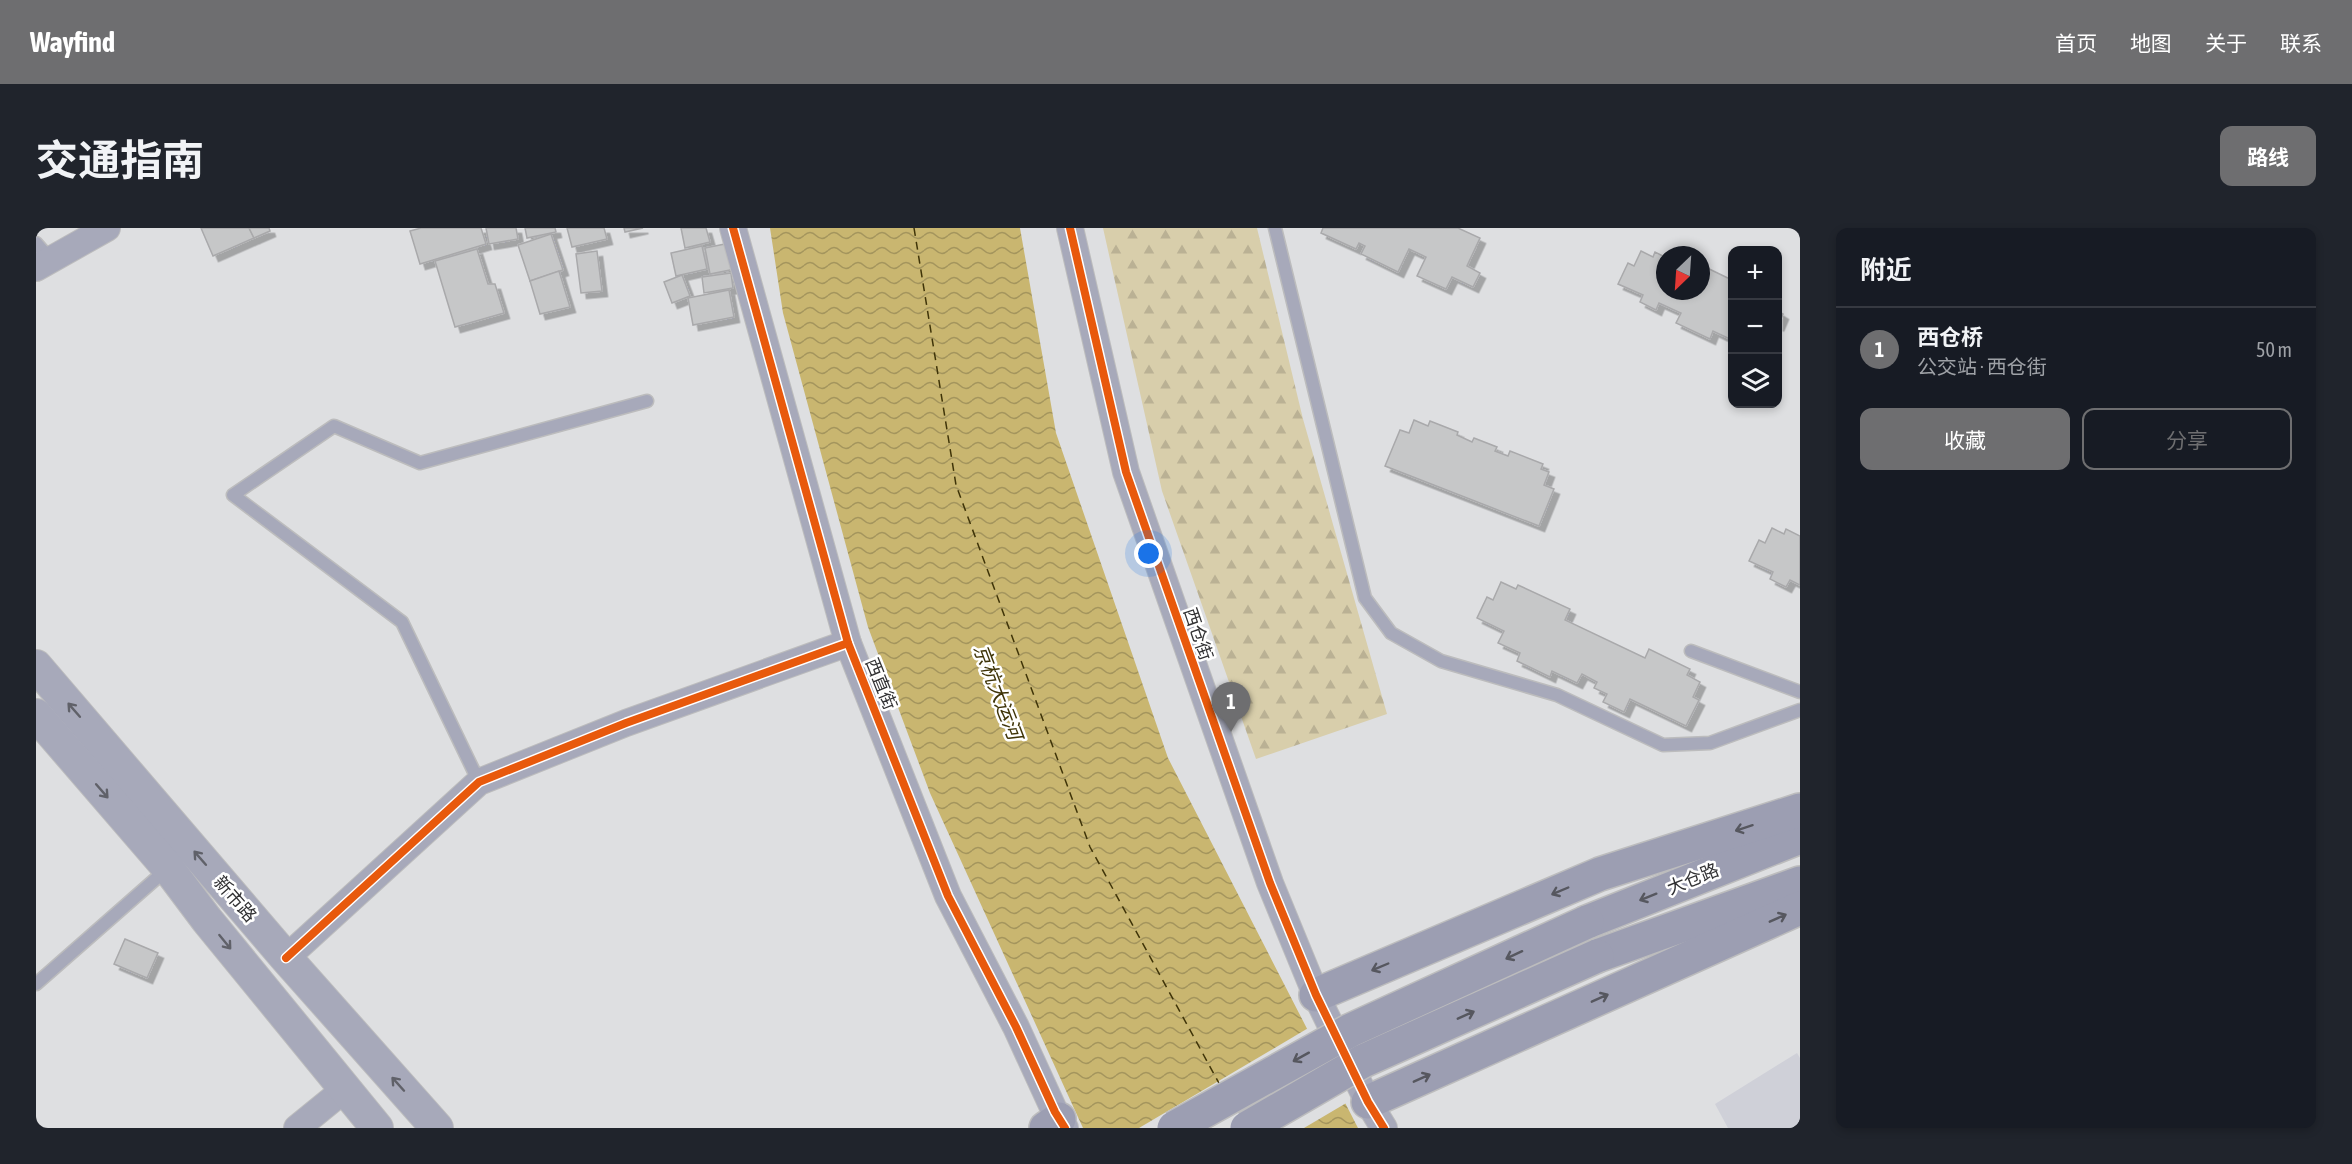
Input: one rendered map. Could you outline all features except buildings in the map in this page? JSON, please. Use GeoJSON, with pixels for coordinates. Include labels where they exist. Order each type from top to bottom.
{"type":"FeatureCollection","features":[{"type":"Feature","properties":{"kind":"main road"},"geometry":{"type":"LineString","coordinates":[[1316,995],[1600,874],[1800,810]]}},
{"type":"Feature","properties":{"kind":"main road","name":"大仓路"},"geometry":{"type":"LineString","coordinates":[[1174,1128],[1350,1030],[1587,922],[1800,837]]}},
{"type":"Feature","properties":{"kind":"main road"},"geometry":{"type":"LineString","coordinates":[[1247,1128],[1363,1061],[1597,956],[1800,883]]}},
{"type":"Feature","properties":{"kind":"main road"},"geometry":{"type":"LineString","coordinates":[[1376,1115],[1800,908]]}},
{"type":"Feature","properties":{"kind":"street"},"geometry":{"type":"LineString","coordinates":[[40,256],[107,228]]}},
{"type":"Feature","properties":{"kind":"street","name":"西直街"},"geometry":{"type":"LineString","coordinates":[[733,228],[848,643],[948,896],[1016,1027],[1057,1125]]}},
{"type":"Feature","properties":{"kind":"street","name":"西仓街"},"geometry":{"type":"LineString","coordinates":[[1071,228],[1126,472],[1270,883],[1316,995],[1376,1115]]}},
{"type":"Feature","properties":{"kind":"street"},"geometry":{"type":"LineString","coordinates":[[286,958],[479,782],[626,723],[848,643]]}},
{"type":"Feature","properties":{"kind":"street","name":"新市路"},"geometry":{"type":"LineString","coordinates":[[36,666],[286,958],[437,1128]]}},
{"type":"Feature","properties":{"kind":"street","name":"新市路"},"geometry":{"type":"LineString","coordinates":[[36,715],[168,868],[207,920],[377,1128]]}},
{"type":"Feature","properties":{"kind":"street"},"geometry":{"type":"LineString","coordinates":[[297,1128],[345,1089]]}},
{"type":"Feature","properties":{"kind":"lane"},"geometry":{"type":"LineString","coordinates":[[1275,228],[1365,598],[1391,633],[1441,661],[1557,695],[1663,745],[1710,743],[1800,710]]}},
{"type":"Feature","properties":{"kind":"lane"},"geometry":{"type":"LineString","coordinates":[[479,782],[402,622],[233,495],[334,426],[420,463],[647,401]]}},
{"type":"Feature","properties":{"kind":"lane"},"geometry":{"type":"LineString","coordinates":[[1690,651],[1800,692]]}},
{"type":"Feature","properties":{"kind":"lane"},"geometry":{"type":"LineString","coordinates":[[36,984],[168,868]]}},
{"type":"Feature","properties":{"kind":"shaded area"},"geometry":{"type":"Polygon","coordinates":[[[1797,1053],[1800,1058],[1800,1128],[1728,1128],[1715,1104],[1797,1053]]]}},
{"type":"Feature","properties":{"kind":"green space"},"geometry":{"type":"Polygon","coordinates":[[[1103,228],[1257,228],[1303,419],[1387,714],[1256,759],[1162,491],[1103,228]]]}},
{"type":"Feature","properties":{"kind":"water","name":"京杭大运河"},"geometry":{"type":"Polygon","coordinates":[[[770,228],[1020,228],[1056,433],[1168,758],[1358,1128],[1083,1128],[930,793],[868,627],[783,313],[770,228]]]}},
{"type":"Feature","properties":{"kind":"pier"},"geometry":{"type":"Polygon","coordinates":[[[1310,1027],[1348,1102],[1304,1128],[1139,1128],[1310,1027]]]}},
{"type":"Feature","properties":{"kind":"ferry route"},"geometry":{"type":"LineString","coordinates":[[914,228],[956,485],[1090,847],[1220,1085]]}},
{"type":"Feature","properties":{"kind":"cycle path"},"geometry":{"type":"LineString","coordinates":[[733,228],[848,643],[948,896],[1065,1128]]}},
{"type":"Feature","properties":{"kind":"cycle path"},"geometry":{"type":"LineString","coordinates":[[1070,228],[1126,472],[1270,883],[1316,995],[1368,1102],[1384,1128]]}},
{"type":"Feature","properties":{"kind":"cycle path"},"geometry":{"type":"LineString","coordinates":[[286,958],[479,782],[626,723],[848,643]]}},
{"type":"Feature","properties":{"kind":"place","name":"西仓桥"},"geometry":{"type":"Point","coordinates":[1231,732]}}]}
